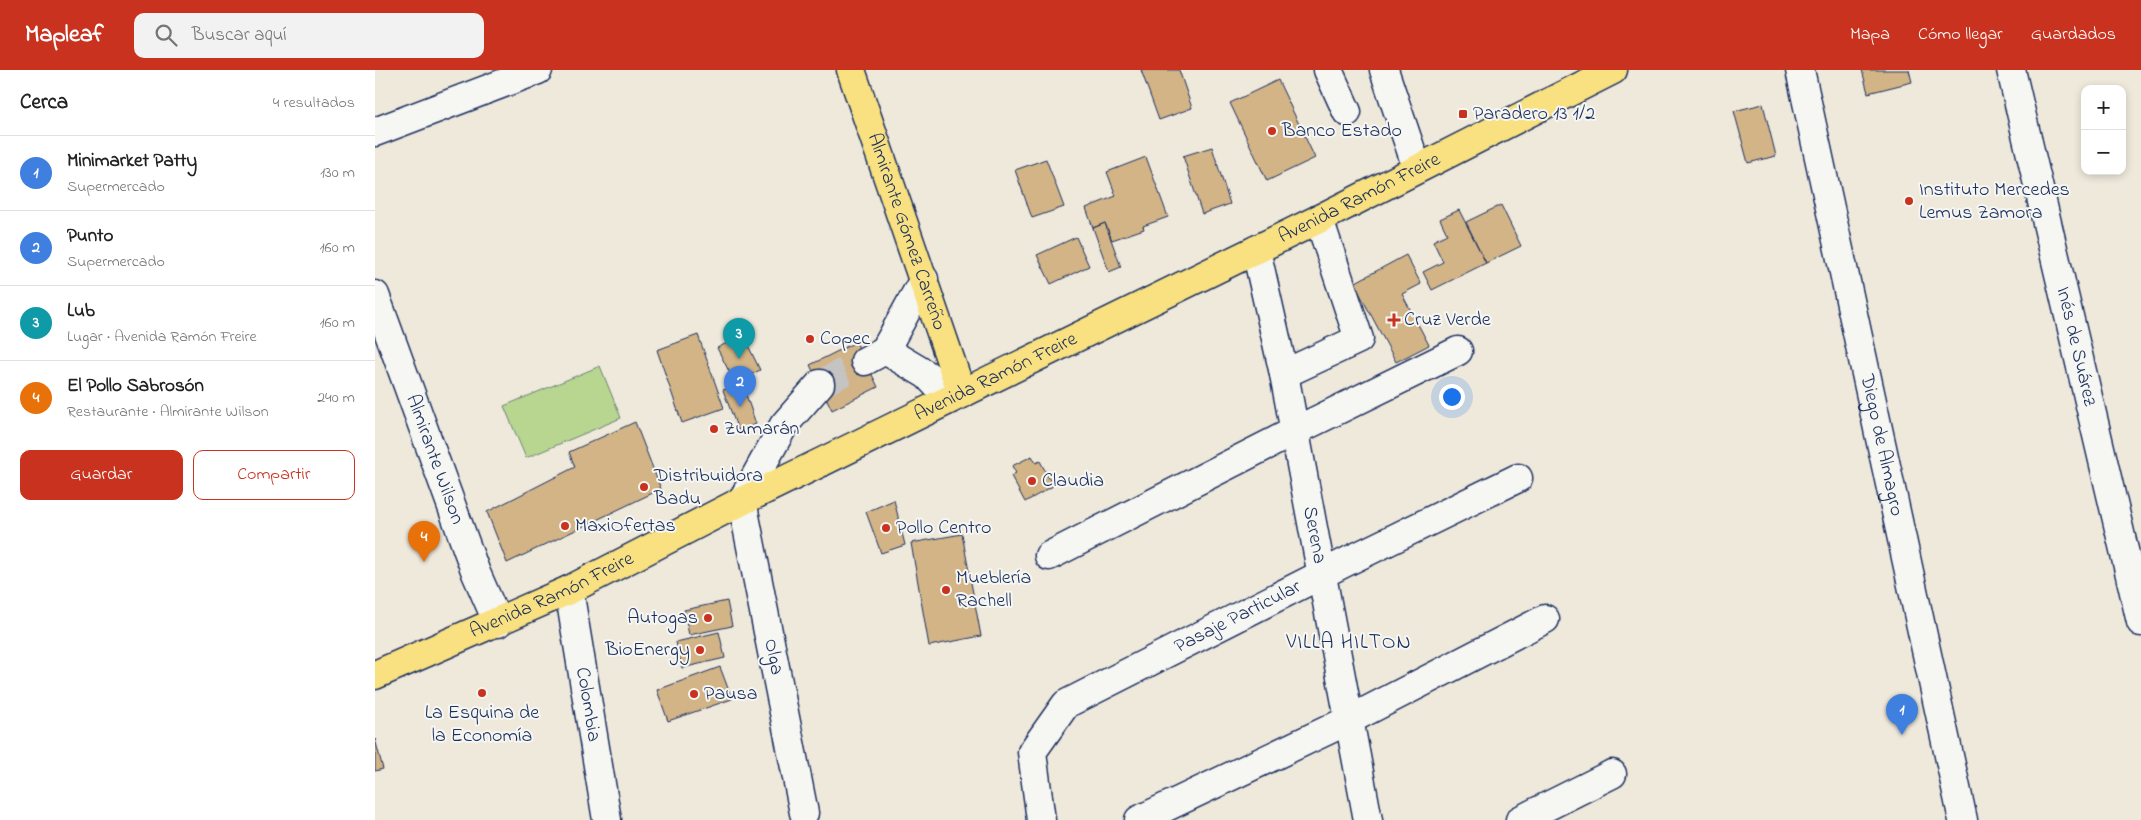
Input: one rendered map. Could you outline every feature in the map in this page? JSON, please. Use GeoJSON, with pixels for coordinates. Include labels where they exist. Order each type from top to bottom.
{"type":"FeatureCollection","features":[{"type":"Feature","properties":{"kind":"main road","name":"Almirante Gómez Carreño"},"geometry":{"type":"LineString","coordinates":[[851,70],[924,279],[956,397]]}},
{"type":"Feature","properties":{"kind":"main road","name":"Avenida Ramón Freire"},"geometry":{"type":"LineString","coordinates":[[375,675],[498,623],[569,590],[742,501],[1319,219],[1613,70]]}},
{"type":"Feature","properties":{"kind":"street"},"geometry":{"type":"LineString","coordinates":[[375,132],[538,70]]}},
{"type":"Feature","properties":{"kind":"street"},"geometry":{"type":"LineString","coordinates":[[1328,70],[1347,112]]}},
{"type":"Feature","properties":{"kind":"street"},"geometry":{"type":"LineString","coordinates":[[1384,70],[1417,168]]}},
{"type":"Feature","properties":{"kind":"street","name":"Diego de Almagro"},"geometry":{"type":"LineString","coordinates":[[1800,70],[1963,820]]}},
{"type":"Feature","properties":{"kind":"street","name":"Inés de Suárez"},"geometry":{"type":"LineString","coordinates":[[2011,70],[2141,622]]}},
{"type":"Feature","properties":{"kind":"street"},"geometry":{"type":"LineString","coordinates":[[1284,374],[1359,339],[1319,219]]}},
{"type":"Feature","properties":{"kind":"street","name":"Serena"},"geometry":{"type":"LineString","coordinates":[[1255,250],[1284,374],[1322,574],[1349,720],[1361,817]]}},
{"type":"Feature","properties":{"kind":"street"},"geometry":{"type":"LineString","coordinates":[[924,279],[875,355],[927,375],[956,397]]}},
{"type":"Feature","properties":{"kind":"street","name":"Almirante Wilson"},"geometry":{"type":"LineString","coordinates":[[375,295],[476,573],[498,623]]}},
{"type":"Feature","properties":{"kind":"street"},"geometry":{"type":"LineString","coordinates":[[1049,556],[1295,431],[1458,351]]}},
{"type":"Feature","properties":{"kind":"street"},"geometry":{"type":"LineString","coordinates":[[742,501],[784,425],[819,384]]}},
{"type":"Feature","properties":{"kind":"street","name":"Pasaje Particular"},"geometry":{"type":"LineString","coordinates":[[1041,820],[1032,752],[1065,704],[1322,574],[1518,478]]}},
{"type":"Feature","properties":{"kind":"street","name":"Olga"},"geometry":{"type":"LineString","coordinates":[[742,501],[804,813]]}},
{"type":"Feature","properties":{"kind":"street","name":"Colombia"},"geometry":{"type":"LineString","coordinates":[[569,590],[607,820]]}},
{"type":"Feature","properties":{"kind":"street"},"geometry":{"type":"LineString","coordinates":[[1139,820],[1349,720],[1545,619]]}},
{"type":"Feature","properties":{"kind":"street"},"geometry":{"type":"LineString","coordinates":[[1520,820],[1612,774]]}},
{"type":"Feature","properties":{"kind":"green space"},"geometry":{"type":"Polygon","coordinates":[[[600,366],[621,418],[526,458],[504,406],[600,366]]]}},
{"type":"Feature","properties":{"kind":"building"},"geometry":{"type":"Polygon","coordinates":[[[1141,70],[1179,70],[1192,108],[1159,120],[1141,70]]]}},
{"type":"Feature","properties":{"kind":"building"},"geometry":{"type":"Polygon","coordinates":[[[1862,70],[1909,70],[1912,82],[1868,93],[1862,70]]]}},
{"type":"Feature","properties":{"kind":"building","name":"Banco Estado"},"geometry":{"type":"Polygon","coordinates":[[[1278,80],[1315,158],[1267,181],[1230,103],[1278,80]]]}},
{"type":"Feature","properties":{"kind":"building"},"geometry":{"type":"Polygon","coordinates":[[[1763,104],[1776,156],[1748,163],[1734,111],[1763,104]]]}},
{"type":"Feature","properties":{"kind":"building"},"geometry":{"type":"Polygon","coordinates":[[[1212,147],[1230,204],[1202,214],[1183,156],[1212,147]]]}},
{"type":"Feature","properties":{"kind":"building"},"geometry":{"type":"Polygon","coordinates":[[[1146,157],[1168,217],[1143,226],[1144,229],[1112,240],[1105,223],[1093,228],[1086,208],[1116,196],[1107,172],[1146,157]]]}},
{"type":"Feature","properties":{"kind":"building"},"geometry":{"type":"Polygon","coordinates":[[[1046,159],[1064,207],[1032,218],[1015,170],[1046,159]]]}},
{"type":"Feature","properties":{"kind":"building"},"geometry":{"type":"Polygon","coordinates":[[[1501,205],[1521,246],[1486,263],[1466,222],[1501,205]]]}},
{"type":"Feature","properties":{"kind":"building"},"geometry":{"type":"Polygon","coordinates":[[[1459,210],[1486,263],[1432,290],[1423,272],[1443,262],[1433,241],[1447,234],[1440,219],[1459,210]]]}},
{"type":"Feature","properties":{"kind":"building"},"geometry":{"type":"Polygon","coordinates":[[[1105,223],[1121,267],[1109,272],[1093,228],[1105,223]]]}},
{"type":"Feature","properties":{"kind":"building"},"geometry":{"type":"Polygon","coordinates":[[[1076,237],[1089,266],[1051,284],[1037,255],[1076,237]]]}},
{"type":"Feature","properties":{"kind":"building","name":"Cruz Verde"},"geometry":{"type":"Polygon","coordinates":[[[1406,255],[1421,284],[1402,294],[1429,345],[1396,362],[1354,283],[1406,255]]]}},
{"type":"Feature","properties":{"kind":"building"},"geometry":{"type":"Polygon","coordinates":[[[698,335],[724,408],[682,423],[657,350],[698,335]]]}},
{"type":"Feature","properties":{"kind":"building"},"geometry":{"type":"Polygon","coordinates":[[[743,335],[760,370],[735,383],[717,348],[743,335]]]}},
{"type":"Feature","properties":{"kind":"building"},"geometry":{"type":"Polygon","coordinates":[[[856,342],[878,387],[832,410],[810,365],[856,342]]]}},
{"type":"Feature","properties":{"kind":"building"},"geometry":{"type":"Polygon","coordinates":[[[742,383],[756,424],[738,430],[723,390],[742,383]]]}},
{"type":"Feature","properties":{"kind":"building"},"geometry":{"type":"Polygon","coordinates":[[[635,422],[661,489],[507,563],[487,512],[575,467],[569,452],[635,422]]]}},
{"type":"Feature","properties":{"kind":"building","name":"Claudia"},"geometry":{"type":"Polygon","coordinates":[[[1032,456],[1036,463],[1040,461],[1053,486],[1025,502],[1011,476],[1016,473],[1012,466],[1032,456]]]}},
{"type":"Feature","properties":{"kind":"building","name":"Pollo Centro"},"geometry":{"type":"Polygon","coordinates":[[[894,500],[905,545],[881,553],[866,512],[894,500]]]}},
{"type":"Feature","properties":{"kind":"building","name":"Mueblería Rachell"},"geometry":{"type":"Polygon","coordinates":[[[962,534],[981,636],[929,646],[911,543],[962,534]]]}},
{"type":"Feature","properties":{"kind":"building","name":"Autogas"},"geometry":{"type":"Polygon","coordinates":[[[727,601],[732,626],[689,635],[684,610],[727,601]]]}},
{"type":"Feature","properties":{"kind":"building","name":"BioEnergy"},"geometry":{"type":"Polygon","coordinates":[[[719,632],[725,658],[682,668],[676,642],[719,632]]]}},
{"type":"Feature","properties":{"kind":"building","name":"Pausa"},"geometry":{"type":"Polygon","coordinates":[[[720,667],[732,699],[668,721],[657,690],[720,667]]]}},
{"type":"Feature","properties":{"kind":"building"},"geometry":{"type":"Polygon","coordinates":[[[375,739],[383,769],[375,771],[375,739]]]}},
{"type":"Feature","properties":{"kind":"tunnel"},"geometry":{"type":"LineString","coordinates":[[820,384],[865,361]]}},
{"type":"Feature","properties":{"kind":"place","name":"Paradero 13 1/2"},"geometry":{"type":"Point","coordinates":[1463,114]}},
{"type":"Feature","properties":{"kind":"place","name":"Banco Estado"},"geometry":{"type":"Point","coordinates":[1272,131]}},
{"type":"Feature","properties":{"kind":"place","name":"Instituto Mercedes Lemus Zamora"},"geometry":{"type":"Point","coordinates":[1909,201]}},
{"type":"Feature","properties":{"kind":"place","name":"Cruz Verde"},"geometry":{"type":"Point","coordinates":[1394,320]}},
{"type":"Feature","properties":{"kind":"place","name":"Copec"},"geometry":{"type":"Point","coordinates":[810,339]}},
{"type":"Feature","properties":{"kind":"place","name":"Lub"},"geometry":{"type":"Point","coordinates":[739,359]}},
{"type":"Feature","properties":{"kind":"place","name":"Punto"},"geometry":{"type":"Point","coordinates":[740,407]}},
{"type":"Feature","properties":{"kind":"place","name":"Zumarán"},"geometry":{"type":"Point","coordinates":[714,429]}},
{"type":"Feature","properties":{"kind":"place","name":"Claudia"},"geometry":{"type":"Point","coordinates":[1032,481]}},
{"type":"Feature","properties":{"kind":"place","name":"Distribuidora Badu"},"geometry":{"type":"Point","coordinates":[644,487]}},
{"type":"Feature","properties":{"kind":"place","name":"MaxiOfertas"},"geometry":{"type":"Point","coordinates":[565,526]}},
{"type":"Feature","properties":{"kind":"place","name":"Pollo Centro"},"geometry":{"type":"Point","coordinates":[886,528]}},
{"type":"Feature","properties":{"kind":"place","name":"El Pollo Sabrosón"},"geometry":{"type":"Point","coordinates":[424,562]}},
{"type":"Feature","properties":{"kind":"place","name":"Mueblería Rachell"},"geometry":{"type":"Point","coordinates":[946,590]}},
{"type":"Feature","properties":{"kind":"place","name":"Autogas"},"geometry":{"type":"Point","coordinates":[708,618]}},
{"type":"Feature","properties":{"kind":"place","name":"BioEnergy"},"geometry":{"type":"Point","coordinates":[700,650]}},
{"type":"Feature","properties":{"kind":"place","name":"La Esquina de la Economía"},"geometry":{"type":"Point","coordinates":[482,693]}},
{"type":"Feature","properties":{"kind":"place","name":"Pausa"},"geometry":{"type":"Point","coordinates":[694,694]}},
{"type":"Feature","properties":{"kind":"place","name":"Minimarket Patty"},"geometry":{"type":"Point","coordinates":[1902,735]}},
{"type":"Feature","properties":{"kind":"district","name":"VILLA HILTON"},"geometry":{"type":"Point","coordinates":[1349,643]}}]}
